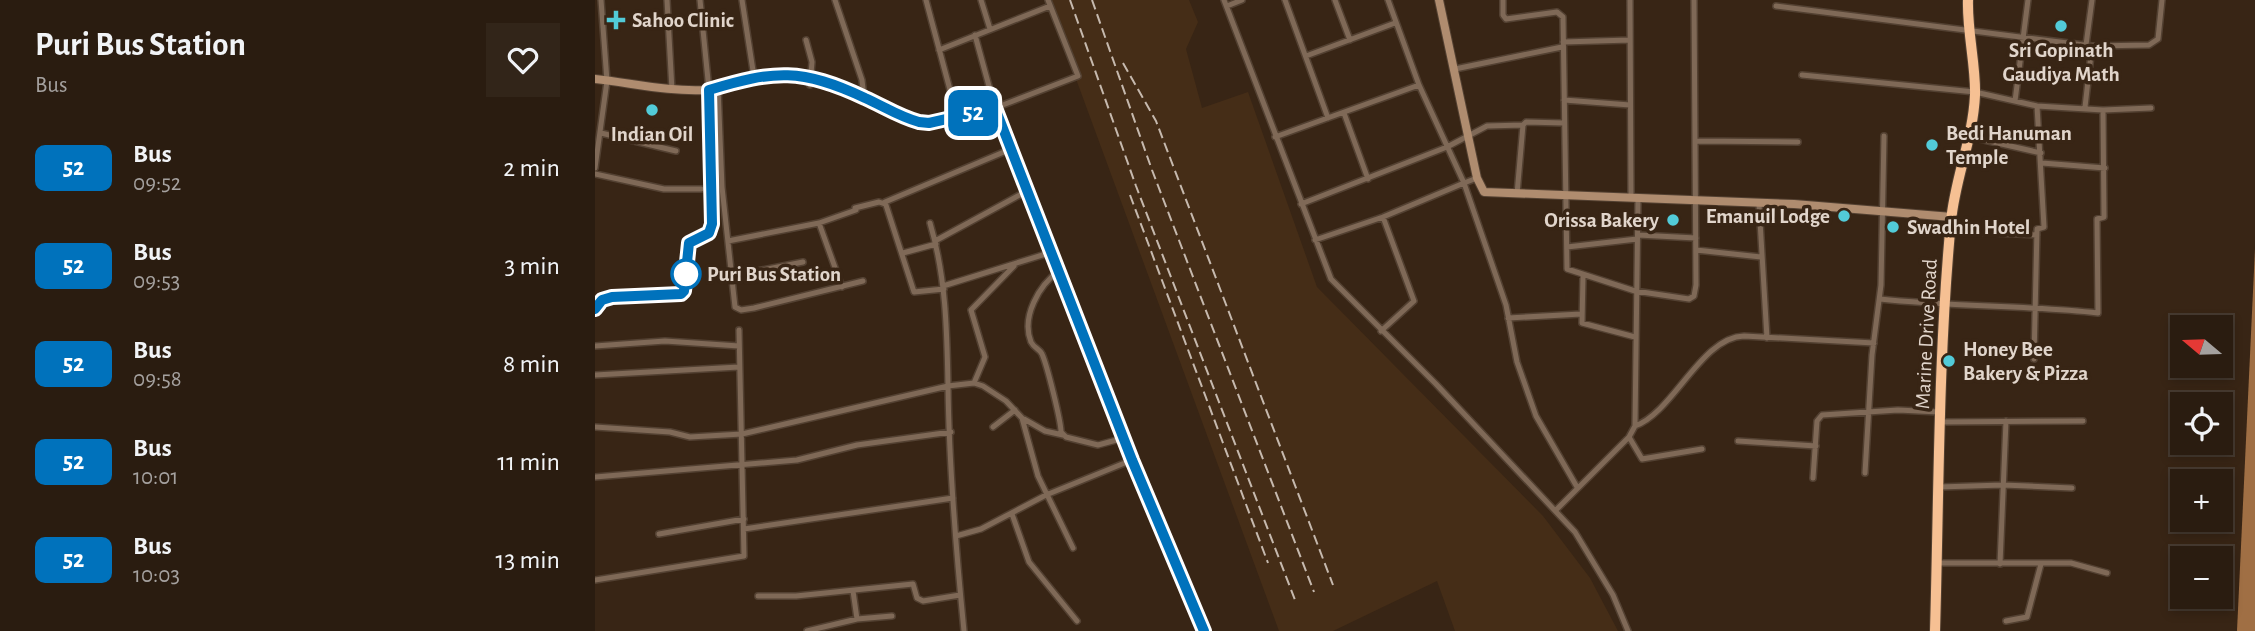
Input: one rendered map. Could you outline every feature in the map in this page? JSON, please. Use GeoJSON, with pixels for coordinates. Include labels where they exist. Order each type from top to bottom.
{"type":"FeatureCollection","features":[{"type":"Feature","properties":{"kind":"highway","name":"Marine Drive Road"},"geometry":{"type":"LineString","coordinates":[[1935,631],[1945,306],[1952,217],[1971,137],[1975,92],[1967,32],[1968,0]]}},
{"type":"Feature","properties":{"kind":"main road"},"geometry":{"type":"LineString","coordinates":[[1439,0],[1477,178],[1484,192],[1797,204],[1952,217]]}},
{"type":"Feature","properties":{"kind":"main road"},"geometry":{"type":"LineString","coordinates":[[595,79],[672,90],[709,90],[754,77],[784,73],[864,97],[919,122],[995,108],[1123,438],[1205,631]]}},
{"type":"Feature","properties":{"kind":"street"},"geometry":{"type":"LineString","coordinates":[[595,168],[607,80],[601,0]]}},
{"type":"Feature","properties":{"kind":"street"},"geometry":{"type":"LineString","coordinates":[[667,0],[672,90]]}},
{"type":"Feature","properties":{"kind":"street"},"geometry":{"type":"LineString","coordinates":[[700,0],[709,90]]}},
{"type":"Feature","properties":{"kind":"street"},"geometry":{"type":"LineString","coordinates":[[742,0],[754,77]]}},
{"type":"Feature","properties":{"kind":"street"},"geometry":{"type":"LineString","coordinates":[[835,0],[862,80],[864,97]]}},
{"type":"Feature","properties":{"kind":"street"},"geometry":{"type":"LineString","coordinates":[[926,0],[957,116]]}},
{"type":"Feature","properties":{"kind":"street"},"geometry":{"type":"LineString","coordinates":[[981,0],[990,29]]}},
{"type":"Feature","properties":{"kind":"street"},"geometry":{"type":"LineString","coordinates":[[1242,0],[1226,3],[1275,138],[1331,279],[1556,510],[1590,556],[1613,595],[1628,631]]}},
{"type":"Feature","properties":{"kind":"street"},"geometry":{"type":"LineString","coordinates":[[1285,0],[1328,118]]}},
{"type":"Feature","properties":{"kind":"street"},"geometry":{"type":"LineString","coordinates":[[1335,0],[1350,40]]}},
{"type":"Feature","properties":{"kind":"street"},"geometry":{"type":"LineString","coordinates":[[1388,0],[1419,85],[1464,183],[1508,318],[1517,362],[1536,416],[1577,487]]}},
{"type":"Feature","properties":{"kind":"street"},"geometry":{"type":"LineString","coordinates":[[1503,0],[1503,15],[1506,19],[1560,13],[1563,44],[1567,269],[1635,291],[1692,299],[1696,285],[1694,0]]}},
{"type":"Feature","properties":{"kind":"street"},"geometry":{"type":"LineString","coordinates":[[1556,510],[1629,437],[1635,426],[1638,212],[1632,197],[1630,0]]}},
{"type":"Feature","properties":{"kind":"street"},"geometry":{"type":"LineString","coordinates":[[2015,100],[2028,0]]}},
{"type":"Feature","properties":{"kind":"street"},"geometry":{"type":"LineString","coordinates":[[2085,107],[2092,0]]}},
{"type":"Feature","properties":{"kind":"street"},"geometry":{"type":"LineString","coordinates":[[1776,6],[2089,46],[2154,44],[2158,39],[2162,0]]}},
{"type":"Feature","properties":{"kind":"street"},"geometry":{"type":"LineString","coordinates":[[939,50],[1049,3],[1078,76],[995,108],[975,35]]}},
{"type":"Feature","properties":{"kind":"street"},"geometry":{"type":"LineString","coordinates":[[1306,56],[1395,23]]}},
{"type":"Feature","properties":{"kind":"street"},"geometry":{"type":"LineString","coordinates":[[595,31],[603,32]]}},
{"type":"Feature","properties":{"kind":"street"},"geometry":{"type":"LineString","coordinates":[[806,40],[812,62],[810,82]]}},
{"type":"Feature","properties":{"kind":"street"},"geometry":{"type":"LineString","coordinates":[[1455,69],[1563,44],[1630,40]]}},
{"type":"Feature","properties":{"kind":"street"},"geometry":{"type":"LineString","coordinates":[[1802,75],[1975,92],[2037,106],[2103,110],[2151,108]]}},
{"type":"Feature","properties":{"kind":"street"},"geometry":{"type":"LineString","coordinates":[[1275,138],[1419,85]]}},
{"type":"Feature","properties":{"kind":"street"},"geometry":{"type":"LineString","coordinates":[[718,87],[720,154],[734,303],[741,310],[863,281]]}},
{"type":"Feature","properties":{"kind":"street"},"geometry":{"type":"LineString","coordinates":[[1564,100],[1630,105]]}},
{"type":"Feature","properties":{"kind":"street"},"geometry":{"type":"LineString","coordinates":[[2033,359],[2037,229],[2045,227],[2037,106]]}},
{"type":"Feature","properties":{"kind":"street"},"geometry":{"type":"LineString","coordinates":[[1880,299],[1945,306],[2035,306],[2098,313],[2097,219],[2104,217],[2103,110]]}},
{"type":"Feature","properties":{"kind":"street"},"geometry":{"type":"LineString","coordinates":[[1344,113],[1369,178]]}},
{"type":"Feature","properties":{"kind":"street"},"geometry":{"type":"LineString","coordinates":[[1301,204],[1447,147],[1487,126],[1523,125],[1527,122],[1564,123]]}},
{"type":"Feature","properties":{"kind":"street"},"geometry":{"type":"LineString","coordinates":[[1517,194],[1523,125]]}},
{"type":"Feature","properties":{"kind":"street"},"geometry":{"type":"LineString","coordinates":[[601,133],[676,151]]}},
{"type":"Feature","properties":{"kind":"street"},"geometry":{"type":"LineString","coordinates":[[1865,473],[1867,414],[1880,299],[1884,136]]}},
{"type":"Feature","properties":{"kind":"street"},"geometry":{"type":"LineString","coordinates":[[1971,137],[2041,153]]}},
{"type":"Feature","properties":{"kind":"street"},"geometry":{"type":"LineString","coordinates":[[1696,141],[1798,142]]}},
{"type":"Feature","properties":{"kind":"street"},"geometry":{"type":"LineString","coordinates":[[885,204],[886,201],[924,184],[1011,149]]}},
{"type":"Feature","properties":{"kind":"street"},"geometry":{"type":"LineString","coordinates":[[2042,163],[2105,168]]}},
{"type":"Feature","properties":{"kind":"street"},"geometry":{"type":"LineString","coordinates":[[595,174],[664,190],[701,189]]}},
{"type":"Feature","properties":{"kind":"street"},"geometry":{"type":"LineString","coordinates":[[1315,240],[1383,217],[1477,178]]}},
{"type":"Feature","properties":{"kind":"street"},"geometry":{"type":"LineString","coordinates":[[903,253],[935,243],[1028,191]]}},
{"type":"Feature","properties":{"kind":"street"},"geometry":{"type":"LineString","coordinates":[[1632,197],[1638,212]]}},
{"type":"Feature","properties":{"kind":"street"},"geometry":{"type":"LineString","coordinates":[[728,240],[819,223],[879,202],[885,204]]}},
{"type":"Feature","properties":{"kind":"street"},"geometry":{"type":"LineString","coordinates":[[885,204],[914,292],[944,288],[1052,252]]}},
{"type":"Feature","properties":{"kind":"street"},"geometry":{"type":"LineString","coordinates":[[1759,204],[1767,338]]}},
{"type":"Feature","properties":{"kind":"street"},"geometry":{"type":"LineString","coordinates":[[1381,331],[1414,301],[1383,217]]}},
{"type":"Feature","properties":{"kind":"street"},"geometry":{"type":"LineString","coordinates":[[819,223],[842,287]]}},
{"type":"Feature","properties":{"kind":"street"},"geometry":{"type":"LineString","coordinates":[[930,223],[944,288],[949,353],[953,498],[964,631]]}},
{"type":"Feature","properties":{"kind":"street"},"geometry":{"type":"LineString","coordinates":[[1951,232],[2037,235]]}},
{"type":"Feature","properties":{"kind":"street"},"geometry":{"type":"LineString","coordinates":[[1567,247],[1638,237],[1696,239]]}},
{"type":"Feature","properties":{"kind":"street"},"geometry":{"type":"LineString","coordinates":[[1696,250],[1761,257]]}},
{"type":"Feature","properties":{"kind":"street"},"geometry":{"type":"LineString","coordinates":[[731,276],[803,262]]}},
{"type":"Feature","properties":{"kind":"street"},"geometry":{"type":"LineString","coordinates":[[974,383],[985,357],[971,310],[1014,266]]}},
{"type":"Feature","properties":{"kind":"street"},"geometry":{"type":"LineString","coordinates":[[1059,271],[1048,279],[1036,296],[1029,327],[1032,344],[1042,354],[1052,398],[1061,415],[1063,435]]}},
{"type":"Feature","properties":{"kind":"street"},"geometry":{"type":"LineString","coordinates":[[1583,276],[1581,314],[1584,325],[1635,337]]}},
{"type":"Feature","properties":{"kind":"street"},"geometry":{"type":"LineString","coordinates":[[1508,318],[1581,314]]}},
{"type":"Feature","properties":{"kind":"street"},"geometry":{"type":"LineString","coordinates":[[595,580],[742,558],[746,552],[739,330]]}},
{"type":"Feature","properties":{"kind":"street"},"geometry":{"type":"LineString","coordinates":[[1635,426],[1652,416],[1722,342],[1736,336],[1874,343]]}},
{"type":"Feature","properties":{"kind":"street"},"geometry":{"type":"LineString","coordinates":[[595,346],[665,341],[739,346]]}},
{"type":"Feature","properties":{"kind":"street"},"geometry":{"type":"LineString","coordinates":[[595,375],[739,367]]}},
{"type":"Feature","properties":{"kind":"street"},"geometry":{"type":"LineString","coordinates":[[595,427],[670,432],[690,437],[742,435],[948,386],[974,383],[992,391],[1022,418],[1045,431],[1098,445],[1123,438]]}},
{"type":"Feature","properties":{"kind":"street"},"geometry":{"type":"LineString","coordinates":[[993,427],[1015,410]]}},
{"type":"Feature","properties":{"kind":"street"},"geometry":{"type":"LineString","coordinates":[[1813,478],[1819,417],[1898,410],[1941,417],[2006,422],[2083,421]]}},
{"type":"Feature","properties":{"kind":"street"},"geometry":{"type":"LineString","coordinates":[[1022,418],[1034,467],[1073,548]]}},
{"type":"Feature","properties":{"kind":"street"},"geometry":{"type":"LineString","coordinates":[[2000,564],[2006,422]]}},
{"type":"Feature","properties":{"kind":"street"},"geometry":{"type":"LineString","coordinates":[[595,477],[720,469],[743,464],[797,460],[857,445],[951,432]]}},
{"type":"Feature","properties":{"kind":"street"},"geometry":{"type":"LineString","coordinates":[[1629,437],[1642,459],[1702,449]]}},
{"type":"Feature","properties":{"kind":"street"},"geometry":{"type":"LineString","coordinates":[[1738,441],[1816,446]]}},
{"type":"Feature","properties":{"kind":"street"},"geometry":{"type":"LineString","coordinates":[[956,537],[1012,514],[1046,495],[1132,460]]}},
{"type":"Feature","properties":{"kind":"street"},"geometry":{"type":"LineString","coordinates":[[1939,487],[2003,485],[2072,488]]}},
{"type":"Feature","properties":{"kind":"street"},"geometry":{"type":"LineString","coordinates":[[744,529],[953,498]]}},
{"type":"Feature","properties":{"kind":"street"},"geometry":{"type":"LineString","coordinates":[[1012,514],[1029,562],[1077,621]]}},
{"type":"Feature","properties":{"kind":"street"},"geometry":{"type":"LineString","coordinates":[[659,534],[744,519]]}},
{"type":"Feature","properties":{"kind":"street"},"geometry":{"type":"LineString","coordinates":[[1937,563],[2071,564],[2107,573]]}},
{"type":"Feature","properties":{"kind":"street"},"geometry":{"type":"LineString","coordinates":[[2006,621],[2027,617],[2041,564]]}},
{"type":"Feature","properties":{"kind":"street"},"geometry":{"type":"LineString","coordinates":[[758,596],[853,591],[913,584],[917,598],[923,601],[960,595]]}},
{"type":"Feature","properties":{"kind":"street"},"geometry":{"type":"LineString","coordinates":[[853,591],[857,619]]}},
{"type":"Feature","properties":{"kind":"street"},"geometry":{"type":"LineString","coordinates":[[807,631],[857,619],[892,615]]}},
{"type":"Feature","properties":{"kind":"shaded area"},"geometry":{"type":"Polygon","coordinates":[[[1047,0],[1189,0],[1198,22],[1186,49],[1202,108],[1248,92],[1317,287],[1543,516],[1590,578],[1618,631],[1455,631],[1437,581],[1333,631],[1279,631],[1047,0]]]}},
{"type":"Feature","properties":{"kind":"shaded area"},"geometry":{"type":"Polygon","coordinates":[[[2255,249],[2255,631],[2237,631],[2255,249]]]}},
{"type":"Feature","properties":{"kind":"railway"},"geometry":{"type":"LineString","coordinates":[[1070,0],[1136,186],[1295,600]]}},
{"type":"Feature","properties":{"kind":"railway"},"geometry":{"type":"LineString","coordinates":[[1092,0],[1152,170],[1314,592]]}},
{"type":"Feature","properties":{"kind":"railway"},"geometry":{"type":"LineString","coordinates":[[1123,63],[1156,121],[1333,585]]}},
{"type":"Feature","properties":{"kind":"railway"},"geometry":{"type":"LineString","coordinates":[[1130,195],[1268,563]]}},
{"type":"Feature","properties":{"kind":"bus line","name":"52"},"geometry":{"type":"LineString","coordinates":[[595,309],[607,298],[681,294],[684,291],[689,243],[709,233],[712,224],[709,90],[754,77],[784,73],[843,88],[919,122],[929,123],[995,108],[1132,460],[1204,631]]}},
{"type":"Feature","properties":{"kind":"place","name":"Sahoo Clinic"},"geometry":{"type":"Point","coordinates":[616,20]}},
{"type":"Feature","properties":{"kind":"place","name":"Sri Gopinath Gaudiya Math"},"geometry":{"type":"Point","coordinates":[2061,26]}},
{"type":"Feature","properties":{"kind":"place","name":"Indian Oil"},"geometry":{"type":"Point","coordinates":[652,110]}},
{"type":"Feature","properties":{"kind":"place","name":"Bedi Hanuman Temple"},"geometry":{"type":"Point","coordinates":[1932,145]}},
{"type":"Feature","properties":{"kind":"place","name":"Emanuil Lodge"},"geometry":{"type":"Point","coordinates":[1844,216]}},
{"type":"Feature","properties":{"kind":"place","name":"Orissa Bakery"},"geometry":{"type":"Point","coordinates":[1673,220]}},
{"type":"Feature","properties":{"kind":"place","name":"Swadhin Hotel"},"geometry":{"type":"Point","coordinates":[1893,227]}},
{"type":"Feature","properties":{"kind":"place","name":"Puri Bus Station"},"geometry":{"type":"Point","coordinates":[686,274]}},
{"type":"Feature","properties":{"kind":"place","name":"Honey Bee Bakery & Pizza"},"geometry":{"type":"Point","coordinates":[1949,361]}}]}
